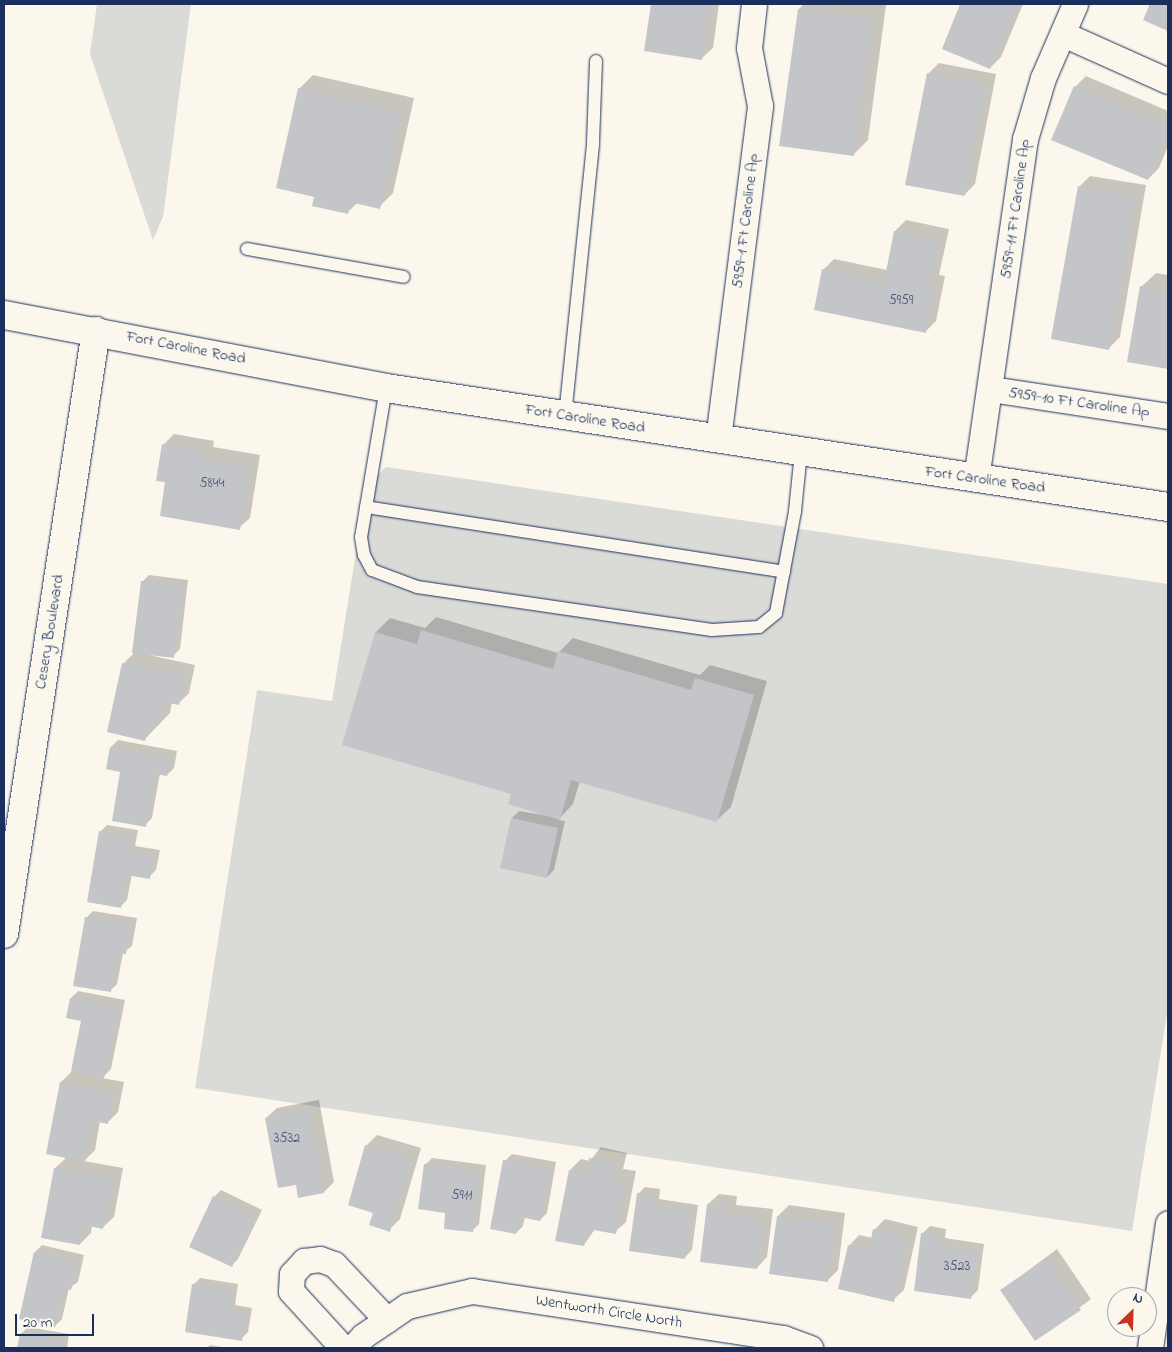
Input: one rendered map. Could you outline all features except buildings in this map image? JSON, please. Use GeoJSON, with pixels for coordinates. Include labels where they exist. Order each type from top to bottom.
{"type":"FeatureCollection","features":[{"type":"Feature","properties":{"kind":"street","name":"5959-1 Ft Caroline Ap"},"geometry":{"type":"LineString","coordinates":[[718,439],[760,106],[749,48],[754,4]]}},
{"type":"Feature","properties":{"kind":"street","name":"5959-11 Ft Caroline Ap"},"geometry":{"type":"LineString","coordinates":[[976,478],[991,389],[1025,139],[1043,78],[1075,4]]}},
{"type":"Feature","properties":{"kind":"street"},"geometry":{"type":"LineString","coordinates":[[1063,34],[1168,81]]}},
{"type":"Feature","properties":{"kind":"street","name":"Fort Caroline Road"},"geometry":{"type":"LineString","coordinates":[[4,315],[96,331],[386,388],[1168,507]]}},
{"type":"Feature","properties":{"kind":"street","name":"Cesery Boulevard"},"geometry":{"type":"LineString","coordinates":[[4,934],[96,331]]}},
{"type":"Feature","properties":{"kind":"street","name":"5959-10 Ft Caroline Ap"},"geometry":{"type":"LineString","coordinates":[[991,389],[1168,416]]}},
{"type":"Feature","properties":{"kind":"street"},"geometry":{"type":"LineString","coordinates":[[1150,1348],[1168,1223]]}},
{"type":"Feature","properties":{"kind":"street"},"geometry":{"type":"LineString","coordinates":[[343,1348],[291,1290],[292,1274],[304,1261],[320,1259],[334,1264],[397,1313],[363,1336],[352,1348]]}},
{"type":"Feature","properties":{"kind":"street","name":"Wentworth Circle North"},"geometry":{"type":"LineString","coordinates":[[397,1313],[472,1291],[782,1338],[810,1348]]}},
{"type":"Feature","properties":{"kind":"lane"},"geometry":{"type":"LineString","coordinates":[[565,416],[593,143],[596,61]]}},
{"type":"Feature","properties":{"kind":"lane"},"geometry":{"type":"LineString","coordinates":[[247,249],[404,276]]}},
{"type":"Feature","properties":{"kind":"lane"},"geometry":{"type":"LineString","coordinates":[[386,388],[361,537],[364,555],[372,570],[417,587],[712,630],[760,627],[776,613],[784,572],[801,452]]}},
{"type":"Feature","properties":{"kind":"lane"},"geometry":{"type":"LineString","coordinates":[[366,506],[784,572]]}},
{"type":"Feature","properties":{"kind":"shaded area"},"geometry":{"type":"Polygon","coordinates":[[[97,4],[191,4],[163,217],[153,240],[90,54],[97,4]]]}},
{"type":"Feature","properties":{"kind":"shaded area"},"geometry":{"type":"Polygon","coordinates":[[[386,467],[1168,584],[1168,1008],[1132,1231],[195,1088],[257,690],[332,701],[367,485],[386,467]]]}}]}
